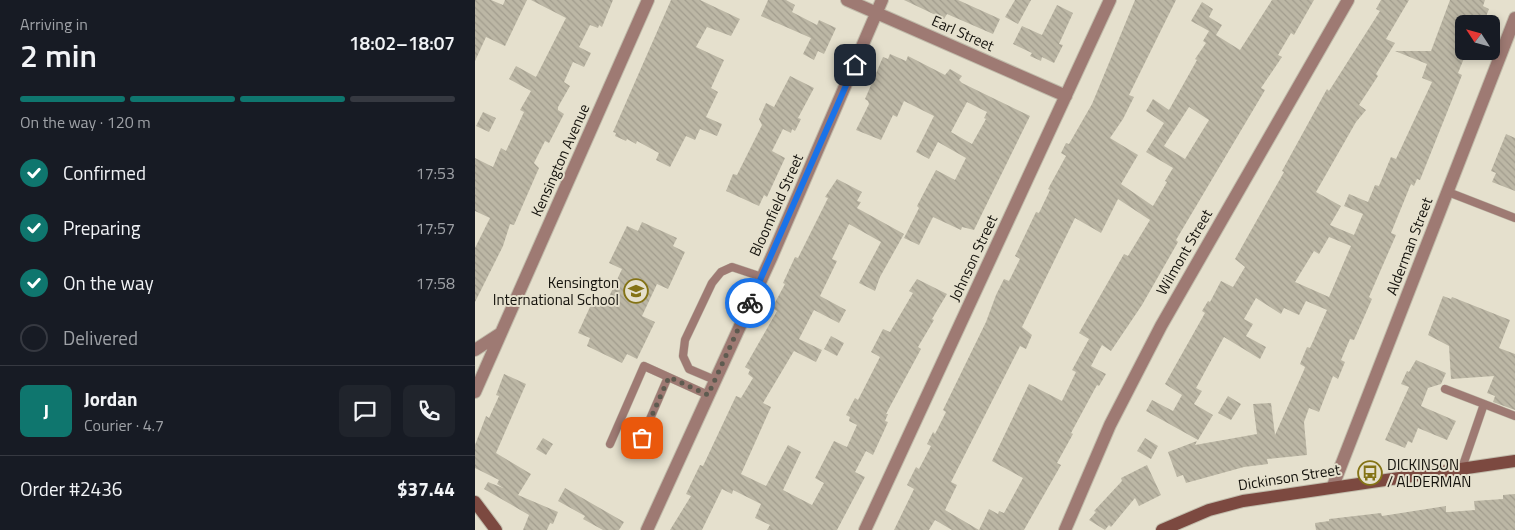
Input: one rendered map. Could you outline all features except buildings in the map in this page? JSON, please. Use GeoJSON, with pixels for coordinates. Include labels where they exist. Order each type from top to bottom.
{"type":"FeatureCollection","features":[{"type":"Feature","properties":{"kind":"main road","name":"Dickinson Street"},"geometry":{"type":"LineString","coordinates":[[1171,528],[1209,510],[1243,501],[1333,486],[1515,461]]}},
{"type":"Feature","properties":{"kind":"main road"},"geometry":{"type":"LineString","coordinates":[[475,502],[496,530]]}},
{"type":"Feature","properties":{"kind":"street","name":"Kensington Avenue"},"geometry":{"type":"LineString","coordinates":[[475,392],[648,0]]}},
{"type":"Feature","properties":{"kind":"street","name":"Earl Street"},"geometry":{"type":"LineString","coordinates":[[847,0],[1066,96]]}},
{"type":"Feature","properties":{"kind":"street","name":"Bloomfield Street"},"geometry":{"type":"LineString","coordinates":[[647,530],[762,277],[882,0]]}},
{"type":"Feature","properties":{"kind":"street","name":"Johnson Street"},"geometry":{"type":"LineString","coordinates":[[865,530],[1110,0]]}},
{"type":"Feature","properties":{"kind":"street","name":"Wilmont Street"},"geometry":{"type":"LineString","coordinates":[[1065,530],[1110,425],[1161,326],[1348,0]]}},
{"type":"Feature","properties":{"kind":"street","name":"Alderman Street"},"geometry":{"type":"LineString","coordinates":[[1333,486],[1515,18]]}},
{"type":"Feature","properties":{"kind":"street"},"geometry":{"type":"LineString","coordinates":[[475,350],[501,334]]}},
{"type":"Feature","properties":{"kind":"lane"},"geometry":{"type":"LineString","coordinates":[[1447,192],[1515,218]]}},
{"type":"Feature","properties":{"kind":"lane"},"geometry":{"type":"LineString","coordinates":[[715,380],[689,369],[683,356],[685,340],[712,283],[721,272],[732,267],[762,277]]}},
{"type":"Feature","properties":{"kind":"lane"},"geometry":{"type":"LineString","coordinates":[[610,444],[642,369],[648,366],[708,395]]}},
{"type":"Feature","properties":{"kind":"lane"},"geometry":{"type":"LineString","coordinates":[[635,454],[669,377]]}},
{"type":"Feature","properties":{"kind":"lane"},"geometry":{"type":"LineString","coordinates":[[1445,389],[1515,416]]}},
{"type":"Feature","properties":{"kind":"lane"},"geometry":{"type":"LineString","coordinates":[[1462,468],[1484,404]]}},
{"type":"Feature","properties":{"kind":"way so far"},"geometry":{"type":"LineString","coordinates":[[642,438],[669,377],[708,395],[750,303]]}},
{"type":"Feature","properties":{"kind":"place","name":"Kensington International School"},"geometry":{"type":"Point","coordinates":[636,291]}},
{"type":"Feature","properties":{"kind":"place","name":"DICKINSON / ALDERMAN"},"geometry":{"type":"Point","coordinates":[1370,473]}},
{"type":"Feature","properties":{"kind":"route"},"geometry":{"type":"LineString","coordinates":[[750,303],[855,65]]}}]}
